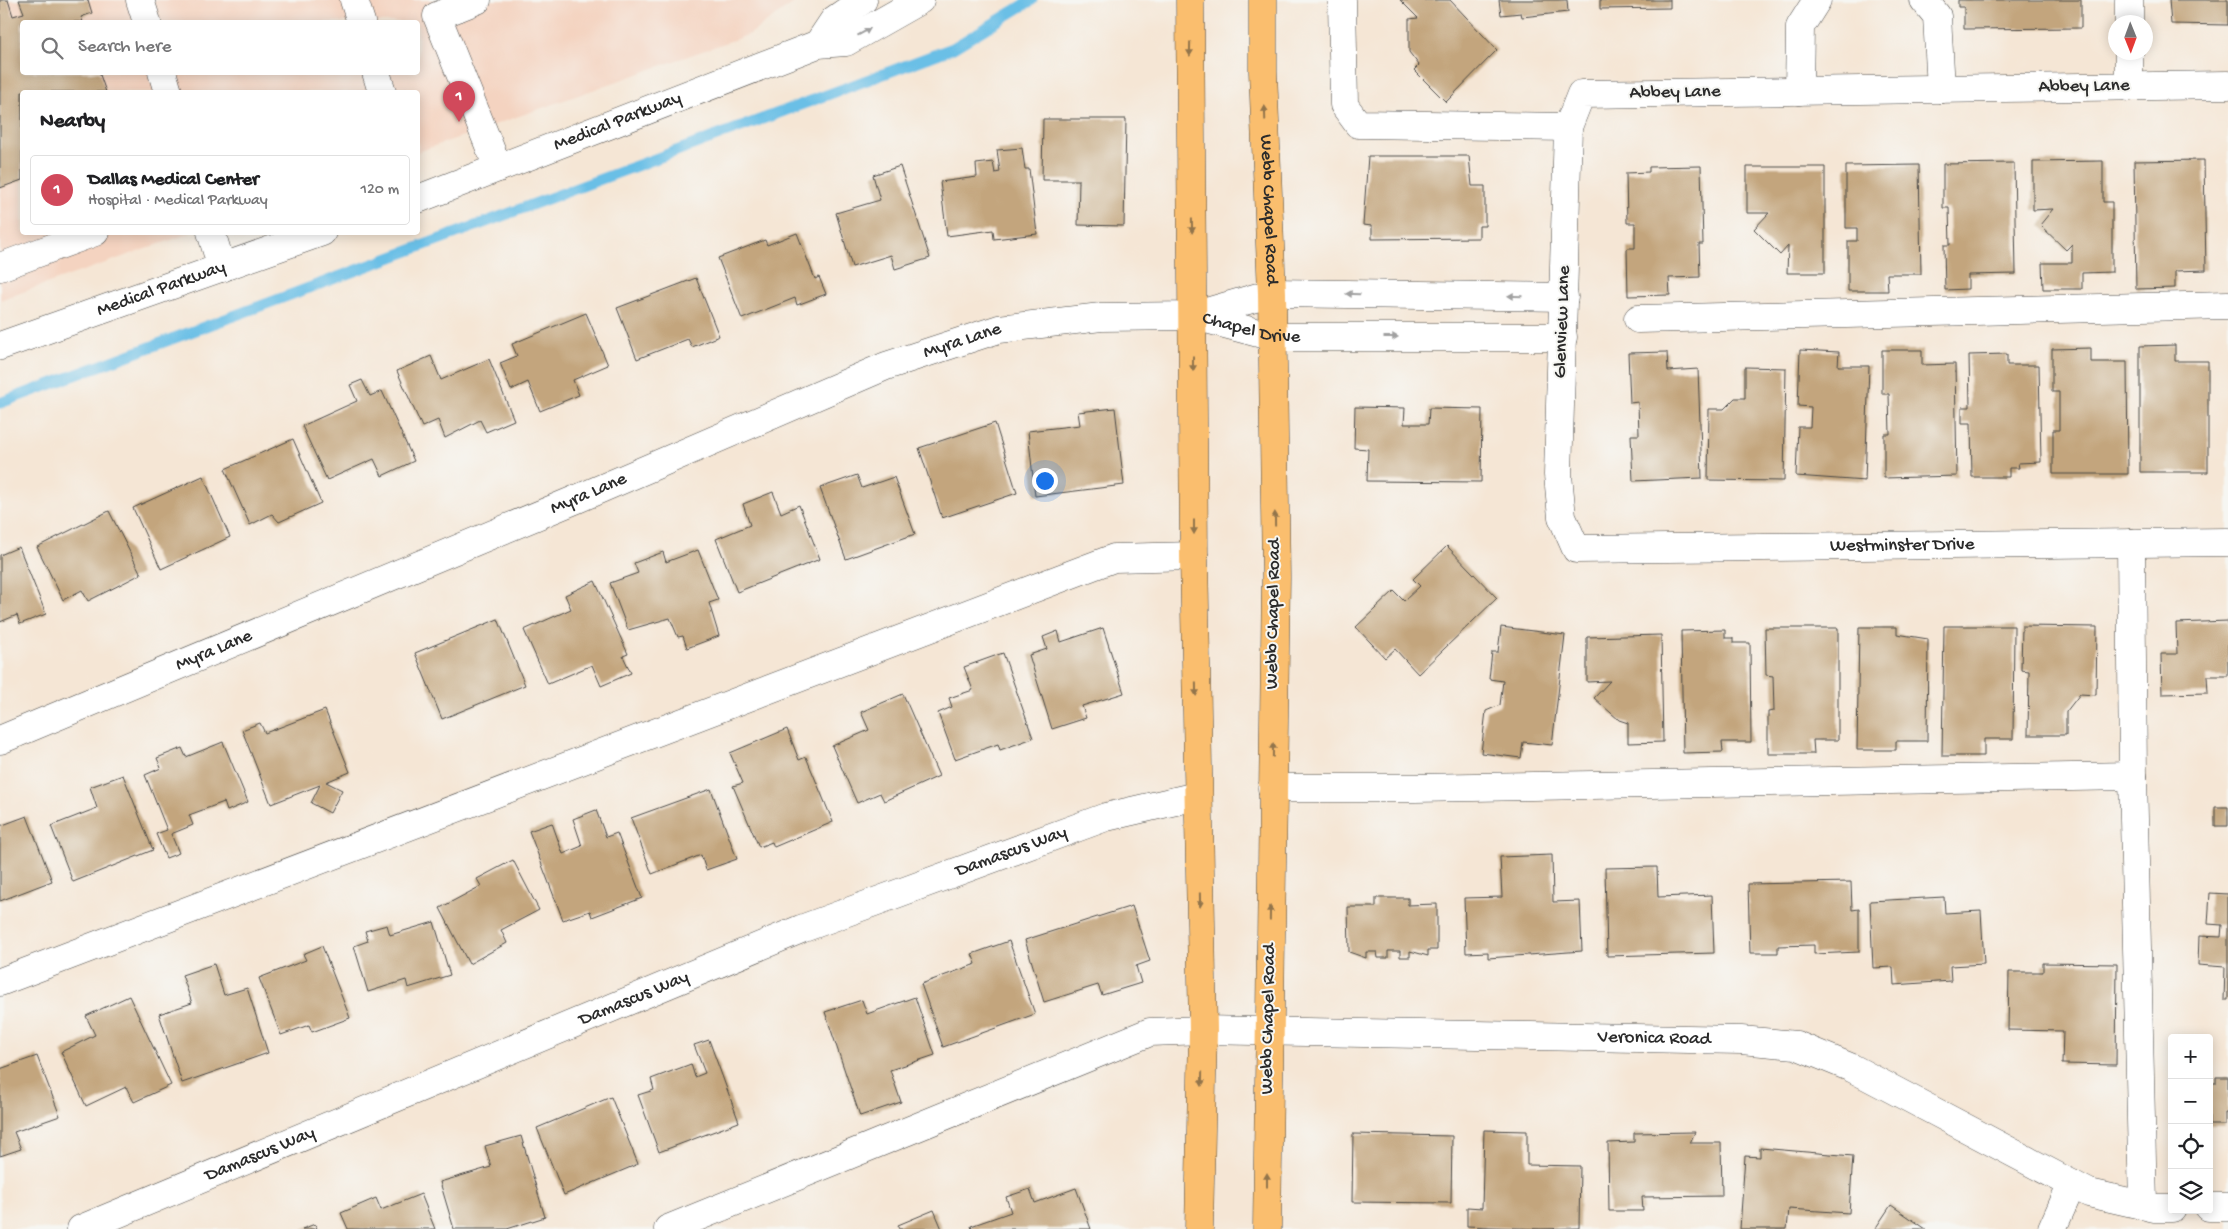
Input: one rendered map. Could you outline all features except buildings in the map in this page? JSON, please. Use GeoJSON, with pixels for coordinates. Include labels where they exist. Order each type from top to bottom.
{"type":"FeatureCollection","features":[{"type":"Feature","properties":{"kind":"main road"},"geometry":{"type":"LineString","coordinates":[[1190,0],[1194,556],[1202,1030],[1199,1229]]}},
{"type":"Feature","properties":{"kind":"main road","name":"Webb Chapel Road"},"geometry":{"type":"LineString","coordinates":[[1263,0],[1263,72],[1273,337],[1276,577],[1268,1030],[1267,1229]]}},
{"type":"Feature","properties":{"kind":"street"},"geometry":{"type":"LineString","coordinates":[[140,0],[146,20]]}},
{"type":"Feature","properties":{"kind":"street"},"geometry":{"type":"LineString","coordinates":[[354,0],[359,20]]}},
{"type":"Feature","properties":{"kind":"street"},"geometry":{"type":"LineString","coordinates":[[477,0],[437,16],[498,168]]}},
{"type":"Feature","properties":{"kind":"street"},"geometry":{"type":"LineString","coordinates":[[818,44],[834,20],[863,0]]}},
{"type":"Feature","properties":{"kind":"street","name":"Medical Parkway"},"geometry":{"type":"LineString","coordinates":[[420,198],[818,44],[846,42],[920,0]]}},
{"type":"Feature","properties":{"kind":"street"},"geometry":{"type":"LineString","coordinates":[[1342,0],[1344,105],[1358,124],[1568,127]]}},
{"type":"Feature","properties":{"kind":"street"},"geometry":{"type":"LineString","coordinates":[[1799,91],[1800,27],[1817,0]]}},
{"type":"Feature","properties":{"kind":"street"},"geometry":{"type":"LineString","coordinates":[[1924,0],[1937,16],[1941,89]]}},
{"type":"Feature","properties":{"kind":"street"},"geometry":{"type":"LineString","coordinates":[[2129,0],[2129,15]]}},
{"type":"Feature","properties":{"kind":"street"},"geometry":{"type":"LineString","coordinates":[[2129,60],[2129,87]]}},
{"type":"Feature","properties":{"kind":"street"},"geometry":{"type":"LineString","coordinates":[[163,75],[167,90]]}},
{"type":"Feature","properties":{"kind":"street"},"geometry":{"type":"LineString","coordinates":[[377,75],[381,90]]}},
{"type":"Feature","properties":{"kind":"street","name":"Abbey Lane"},"geometry":{"type":"LineString","coordinates":[[1581,94],[2228,85]]}},
{"type":"Feature","properties":{"kind":"street","name":"Glenview Lane"},"geometry":{"type":"LineString","coordinates":[[1576,549],[1562,517],[1558,475],[1568,127],[1581,94]]}},
{"type":"Feature","properties":{"kind":"street"},"geometry":{"type":"LineString","coordinates":[[0,267],[87,235]]}},
{"type":"Feature","properties":{"kind":"street"},"geometry":{"type":"LineString","coordinates":[[212,235],[222,268]]}},
{"type":"Feature","properties":{"kind":"street","name":"Medical Parkway"},"geometry":{"type":"LineString","coordinates":[[0,346],[314,235]]}},
{"type":"Feature","properties":{"kind":"street","name":"Chapel Drive"},"geometry":{"type":"LineString","coordinates":[[1193,316],[1272,294],[1564,297]]}},
{"type":"Feature","properties":{"kind":"street"},"geometry":{"type":"LineString","coordinates":[[1638,319],[2228,305]]}},
{"type":"Feature","properties":{"kind":"street","name":"Chapel Drive"},"geometry":{"type":"LineString","coordinates":[[1193,316],[1273,337],[1563,338]]}},
{"type":"Feature","properties":{"kind":"street","name":"Myra Lane"},"geometry":{"type":"LineString","coordinates":[[0,740],[577,499],[886,366],[1000,330],[1101,317],[1193,316]]}},
{"type":"Feature","properties":{"kind":"street","name":"Westminster Drive"},"geometry":{"type":"LineString","coordinates":[[1576,549],[2228,542]]}},
{"type":"Feature","properties":{"kind":"street"},"geometry":{"type":"LineString","coordinates":[[2130,543],[2132,776],[2154,1213]]}},
{"type":"Feature","properties":{"kind":"street"},"geometry":{"type":"LineString","coordinates":[[0,982],[1114,558],[1194,556]]}},
{"type":"Feature","properties":{"kind":"street"},"geometry":{"type":"LineString","coordinates":[[1272,788],[1425,788],[2132,776]]}},
{"type":"Feature","properties":{"kind":"street","name":"Damascus Way"},"geometry":{"type":"LineString","coordinates":[[81,1229],[801,929],[1106,817],[1197,796]]}},
{"type":"Feature","properties":{"kind":"street","name":"Veronica Road"},"geometry":{"type":"LineString","coordinates":[[668,1229],[1150,1032],[1202,1030],[1740,1040],[1796,1045],[1852,1068],[2089,1193],[2154,1213]]}},
{"type":"Feature","properties":{"kind":"street"},"geometry":{"type":"LineString","coordinates":[[2052,1229],[2072,1184]]}},
{"type":"Feature","properties":{"kind":"street"},"geometry":{"type":"LineString","coordinates":[[2213,1207],[2228,1207]]}},
{"type":"Feature","properties":{"kind":"shaded area"},"geometry":{"type":"Polygon","coordinates":[[[0,0],[798,0],[750,34],[420,151],[420,90],[20,90],[20,235],[185,235],[0,300],[0,0]]]}},
{"type":"Feature","properties":{"kind":"waterway"},"geometry":{"type":"LineString","coordinates":[[0,403],[953,48],[1032,0]]}},
{"type":"Feature","properties":{"kind":"place","name":"Dallas Medical Center"},"geometry":{"type":"Point","coordinates":[459,122]}}]}
